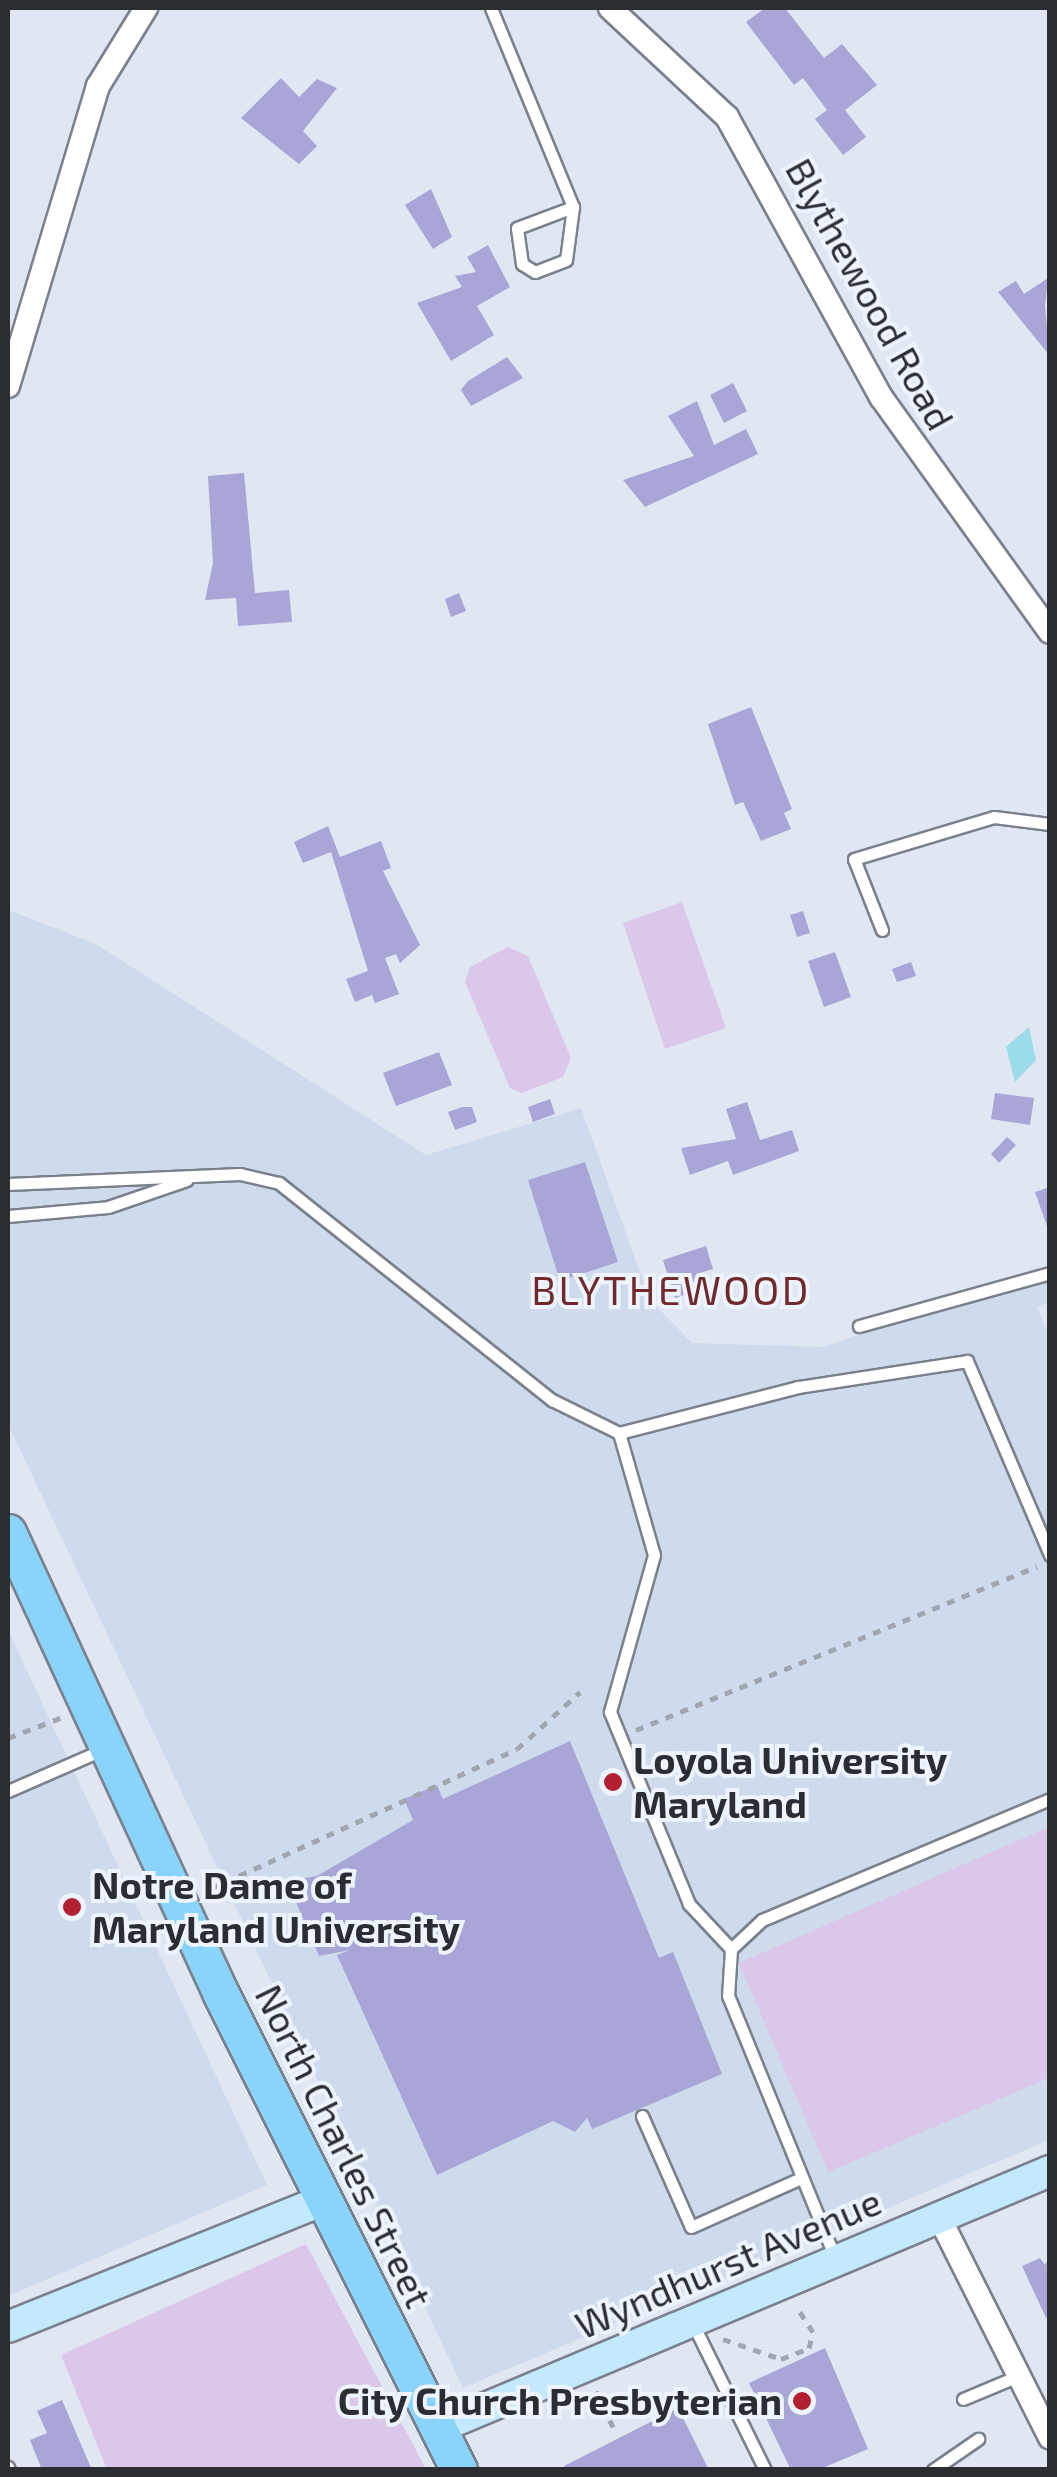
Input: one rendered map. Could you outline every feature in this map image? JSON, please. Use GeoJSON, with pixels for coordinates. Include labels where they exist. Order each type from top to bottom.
{"type":"FeatureCollection","features":[{"type":"Feature","properties":{"kind":"main road","name":"North Charles Street"},"geometry":{"type":"LineString","coordinates":[[8,1532],[106,1748],[322,2201],[460,2470]]}},
{"type":"Feature","properties":{"kind":"street"},"geometry":{"type":"LineString","coordinates":[[8,386],[98,86],[146,8]]}},
{"type":"Feature","properties":{"kind":"street","name":"Blythewood Road"},"geometry":{"type":"LineString","coordinates":[[610,8],[727,117],[881,397],[1050,632]]}},
{"type":"Feature","properties":{"kind":"street","name":"Wyndhurst Avenue"},"geometry":{"type":"LineString","coordinates":[[438,2428],[1050,2171]]}},
{"type":"Feature","properties":{"kind":"street"},"geometry":{"type":"LineString","coordinates":[[8,2327],[322,2201]]}},
{"type":"Feature","properties":{"kind":"street"},"geometry":{"type":"LineString","coordinates":[[938,2218],[1050,2438]]}},
{"type":"Feature","properties":{"kind":"lane"},"geometry":{"type":"LineString","coordinates":[[490,8],[533,92],[574,207],[566,260],[535,272],[522,264],[517,228],[574,207]]}},
{"type":"Feature","properties":{"kind":"lane"},"geometry":{"type":"LineString","coordinates":[[882,930],[854,860],[994,817],[1050,824]]}},
{"type":"Feature","properties":{"kind":"lane"},"geometry":{"type":"LineString","coordinates":[[8,1184],[250,1175],[296,1192],[552,1400],[619,1434],[798,1387],[967,1360],[1050,1558]]}},
{"type":"Feature","properties":{"kind":"lane"},"geometry":{"type":"LineString","coordinates":[[8,1216],[108,1207],[191,1178]]}},
{"type":"Feature","properties":{"kind":"lane"},"geometry":{"type":"LineString","coordinates":[[859,1326],[1050,1273]]}},
{"type":"Feature","properties":{"kind":"lane"},"geometry":{"type":"LineString","coordinates":[[619,1434],[654,1554],[642,1625],[610,1696],[620,1737],[689,1904],[731,1949]]}},
{"type":"Feature","properties":{"kind":"lane"},"geometry":{"type":"LineString","coordinates":[[8,1791],[106,1748]]}},
{"type":"Feature","properties":{"kind":"lane"},"geometry":{"type":"LineString","coordinates":[[836,2260],[799,2179],[728,1996],[731,1949],[762,1920],[1050,1799]]}},
{"type":"Feature","properties":{"kind":"lane"},"geometry":{"type":"LineString","coordinates":[[642,2116],[691,2226],[799,2179]]}},
{"type":"Feature","properties":{"kind":"lane"},"geometry":{"type":"LineString","coordinates":[[692,2322],[766,2470]]}},
{"type":"Feature","properties":{"kind":"lane"},"geometry":{"type":"LineString","coordinates":[[962,2399],[1018,2376]]}},
{"type":"Feature","properties":{"kind":"lane"},"geometry":{"type":"LineString","coordinates":[[933,2470],[978,2440]]}},
{"type":"Feature","properties":{"kind":"path"},"geometry":{"type":"LineString","coordinates":[[620,1737],[1050,1558]]}},
{"type":"Feature","properties":{"kind":"path"},"geometry":{"type":"LineString","coordinates":[[210,1889],[516,1750],[580,1692]]}},
{"type":"Feature","properties":{"kind":"path"},"geometry":{"type":"LineString","coordinates":[[8,1738],[63,1717]]}},
{"type":"Feature","properties":{"kind":"path"},"geometry":{"type":"LineString","coordinates":[[723,2338],[780,2359],[809,2348],[813,2332],[796,2306]]}},
{"type":"Feature","properties":{"kind":"path"},"geometry":{"type":"LineString","coordinates":[[596,2391],[615,2431]]}},
{"type":"Feature","properties":{"kind":"shaded area"},"geometry":{"type":"Polygon","coordinates":[[[682,902],[726,1028],[665,1049],[623,923],[682,902]]]}},
{"type":"Feature","properties":{"kind":"shaded area","name":"Loyola University Maryland"},"geometry":{"type":"Polygon","coordinates":[[[8,910],[96,944],[426,1155],[581,1108],[650,1300],[692,1343],[824,1347],[1049,1266],[1049,1302],[1037,1307],[1050,1337],[1049,2140],[463,2388],[8,1424],[8,910]]]}},
{"type":"Feature","properties":{"kind":"shaded area"},"geometry":{"type":"Polygon","coordinates":[[[508,947],[528,956],[571,1058],[563,1077],[522,1093],[510,1088],[465,982],[470,967],[508,947]]]}},
{"type":"Feature","properties":{"kind":"shaded area","name":"Notre Dame of Maryland University"},"geometry":{"type":"Polygon","coordinates":[[[8,1630],[267,2185],[8,2296],[8,1630]]]}},
{"type":"Feature","properties":{"kind":"shaded area"},"geometry":{"type":"Polygon","coordinates":[[[1049,1827],[1049,2078],[828,2172],[739,1963],[1049,1827]]]}},
{"type":"Feature","properties":{"kind":"shaded area"},"geometry":{"type":"Polygon","coordinates":[[[306,2244],[426,2469],[107,2469],[61,2355],[306,2244]]]}},
{"type":"Feature","properties":{"kind":"water"},"geometry":{"type":"Polygon","coordinates":[[[1029,1027],[1036,1060],[1015,1082],[1006,1047],[1029,1027]]]}},
{"type":"Feature","properties":{"kind":"building"},"geometry":{"type":"Polygon","coordinates":[[[765,8],[785,8],[824,58],[842,44],[877,85],[845,110],[866,137],[843,155],[815,119],[827,110],[803,78],[794,85],[746,22],[765,8]]]}},
{"type":"Feature","properties":{"kind":"building"},"geometry":{"type":"Polygon","coordinates":[[[281,78],[299,97],[317,79],[337,88],[303,131],[317,146],[299,164],[241,118],[281,78]]]}},
{"type":"Feature","properties":{"kind":"building"},"geometry":{"type":"Polygon","coordinates":[[[431,189],[452,237],[433,249],[405,205],[431,189]]]}},
{"type":"Feature","properties":{"kind":"building"},"geometry":{"type":"Polygon","coordinates":[[[488,245],[510,287],[477,306],[494,335],[451,361],[417,303],[462,287],[455,276],[476,272],[467,257],[488,245]]]}},
{"type":"Feature","properties":{"kind":"building"},"geometry":{"type":"Polygon","coordinates":[[[1048,278],[1045,306],[1050,356],[998,292],[1016,281],[1024,294],[1048,278]]]}},
{"type":"Feature","properties":{"kind":"building"},"geometry":{"type":"Polygon","coordinates":[[[507,357],[523,378],[471,406],[461,390],[468,381],[507,357]]]}},
{"type":"Feature","properties":{"kind":"building"},"geometry":{"type":"Polygon","coordinates":[[[733,383],[747,411],[724,423],[710,395],[733,383]]]}},
{"type":"Feature","properties":{"kind":"building"},"geometry":{"type":"Polygon","coordinates":[[[697,401],[714,445],[746,429],[758,454],[645,507],[623,480],[694,456],[668,416],[697,401]]]}},
{"type":"Feature","properties":{"kind":"building"},"geometry":{"type":"Polygon","coordinates":[[[244,473],[255,593],[289,590],[292,622],[238,626],[236,598],[205,600],[213,563],[208,476],[244,473]]]}},
{"type":"Feature","properties":{"kind":"building"},"geometry":{"type":"Polygon","coordinates":[[[459,593],[466,611],[451,617],[445,599],[459,593]]]}},
{"type":"Feature","properties":{"kind":"building"},"geometry":{"type":"Polygon","coordinates":[[[751,707],[792,809],[784,813],[791,829],[761,841],[743,802],[735,805],[708,724],[751,707]]]}},
{"type":"Feature","properties":{"kind":"building"},"geometry":{"type":"Polygon","coordinates":[[[328,826],[340,857],[381,841],[391,868],[383,871],[420,945],[400,963],[396,954],[385,958],[399,994],[375,1003],[372,995],[355,1002],[346,979],[368,971],[331,852],[303,863],[294,842],[328,826]]]}},
{"type":"Feature","properties":{"kind":"building"},"geometry":{"type":"Polygon","coordinates":[[[803,911],[810,933],[797,937],[790,915],[803,911]]]}},
{"type":"Feature","properties":{"kind":"building"},"geometry":{"type":"Polygon","coordinates":[[[835,952],[851,997],[824,1007],[808,961],[835,952]]]}},
{"type":"Feature","properties":{"kind":"building"},"geometry":{"type":"Polygon","coordinates":[[[911,962],[916,976],[897,982],[892,969],[911,962]]]}},
{"type":"Feature","properties":{"kind":"building"},"geometry":{"type":"Polygon","coordinates":[[[439,1052],[452,1085],[396,1106],[383,1073],[439,1052]]]}},
{"type":"Feature","properties":{"kind":"building"},"geometry":{"type":"Polygon","coordinates":[[[995,1093],[1034,1098],[1030,1125],[991,1119],[995,1093]]]}},
{"type":"Feature","properties":{"kind":"building"},"geometry":{"type":"Polygon","coordinates":[[[550,1099],[555,1114],[533,1122],[528,1107],[550,1099]]]}},
{"type":"Feature","properties":{"kind":"building"},"geometry":{"type":"Polygon","coordinates":[[[747,1102],[760,1140],[792,1130],[799,1151],[733,1175],[728,1161],[690,1175],[681,1148],[736,1139],[726,1109],[747,1102]]]}},
{"type":"Feature","properties":{"kind":"building"},"geometry":{"type":"Polygon","coordinates":[[[472,1107],[477,1122],[455,1130],[448,1112],[472,1107]]]}},
{"type":"Feature","properties":{"kind":"building"},"geometry":{"type":"Polygon","coordinates":[[[1007,1137],[1016,1145],[999,1163],[991,1154],[1007,1137]]]}},
{"type":"Feature","properties":{"kind":"building"},"geometry":{"type":"Polygon","coordinates":[[[585,1162],[618,1262],[560,1281],[528,1180],[585,1162]]]}},
{"type":"Feature","properties":{"kind":"building"},"geometry":{"type":"Polygon","coordinates":[[[1050,1187],[1050,1232],[1049,1232],[1035,1192],[1050,1187]]]}},
{"type":"Feature","properties":{"kind":"building"},"geometry":{"type":"Polygon","coordinates":[[[706,1246],[713,1269],[696,1274],[696,1305],[686,1294],[675,1298],[663,1260],[706,1246]]]}},
{"type":"Feature","properties":{"kind":"building"},"geometry":{"type":"Polygon","coordinates":[[[570,1741],[659,1958],[673,1952],[722,2074],[592,2129],[587,2118],[575,2132],[553,2121],[437,2175],[337,1955],[350,1950],[319,1956],[287,1881],[317,1876],[413,1820],[404,1799],[437,1785],[443,1799],[570,1741]]]}},
{"type":"Feature","properties":{"kind":"building"},"geometry":{"type":"Polygon","coordinates":[[[1050,2256],[1050,2317],[1046,2318],[1022,2266],[1040,2258],[1045,2265],[1050,2256]]]}},
{"type":"Feature","properties":{"kind":"building","name":"City Church Presbyterian"},"geometry":{"type":"Polygon","coordinates":[[[825,2348],[868,2449],[820,2469],[791,2470],[749,2383],[825,2348]]]}},
{"type":"Feature","properties":{"kind":"building"},"geometry":{"type":"Polygon","coordinates":[[[62,2400],[92,2470],[42,2470],[30,2440],[47,2433],[37,2411],[62,2400]]]}},
{"type":"Feature","properties":{"kind":"building"},"geometry":{"type":"Polygon","coordinates":[[[678,2408],[709,2470],[566,2470],[564,2466],[678,2408]]]}},
{"type":"Feature","properties":{"kind":"place","name":"Loyola University Maryland"},"geometry":{"type":"Point","coordinates":[613,1782]}},
{"type":"Feature","properties":{"kind":"place","name":"Notre Dame of Maryland University"},"geometry":{"type":"Point","coordinates":[72,1907]}},
{"type":"Feature","properties":{"kind":"place","name":"City Church Presbyterian"},"geometry":{"type":"Point","coordinates":[802,2401]}},
{"type":"Feature","properties":{"kind":"district","name":"BLYTHEWOOD"},"geometry":{"type":"Point","coordinates":[671,1289]}}]}
